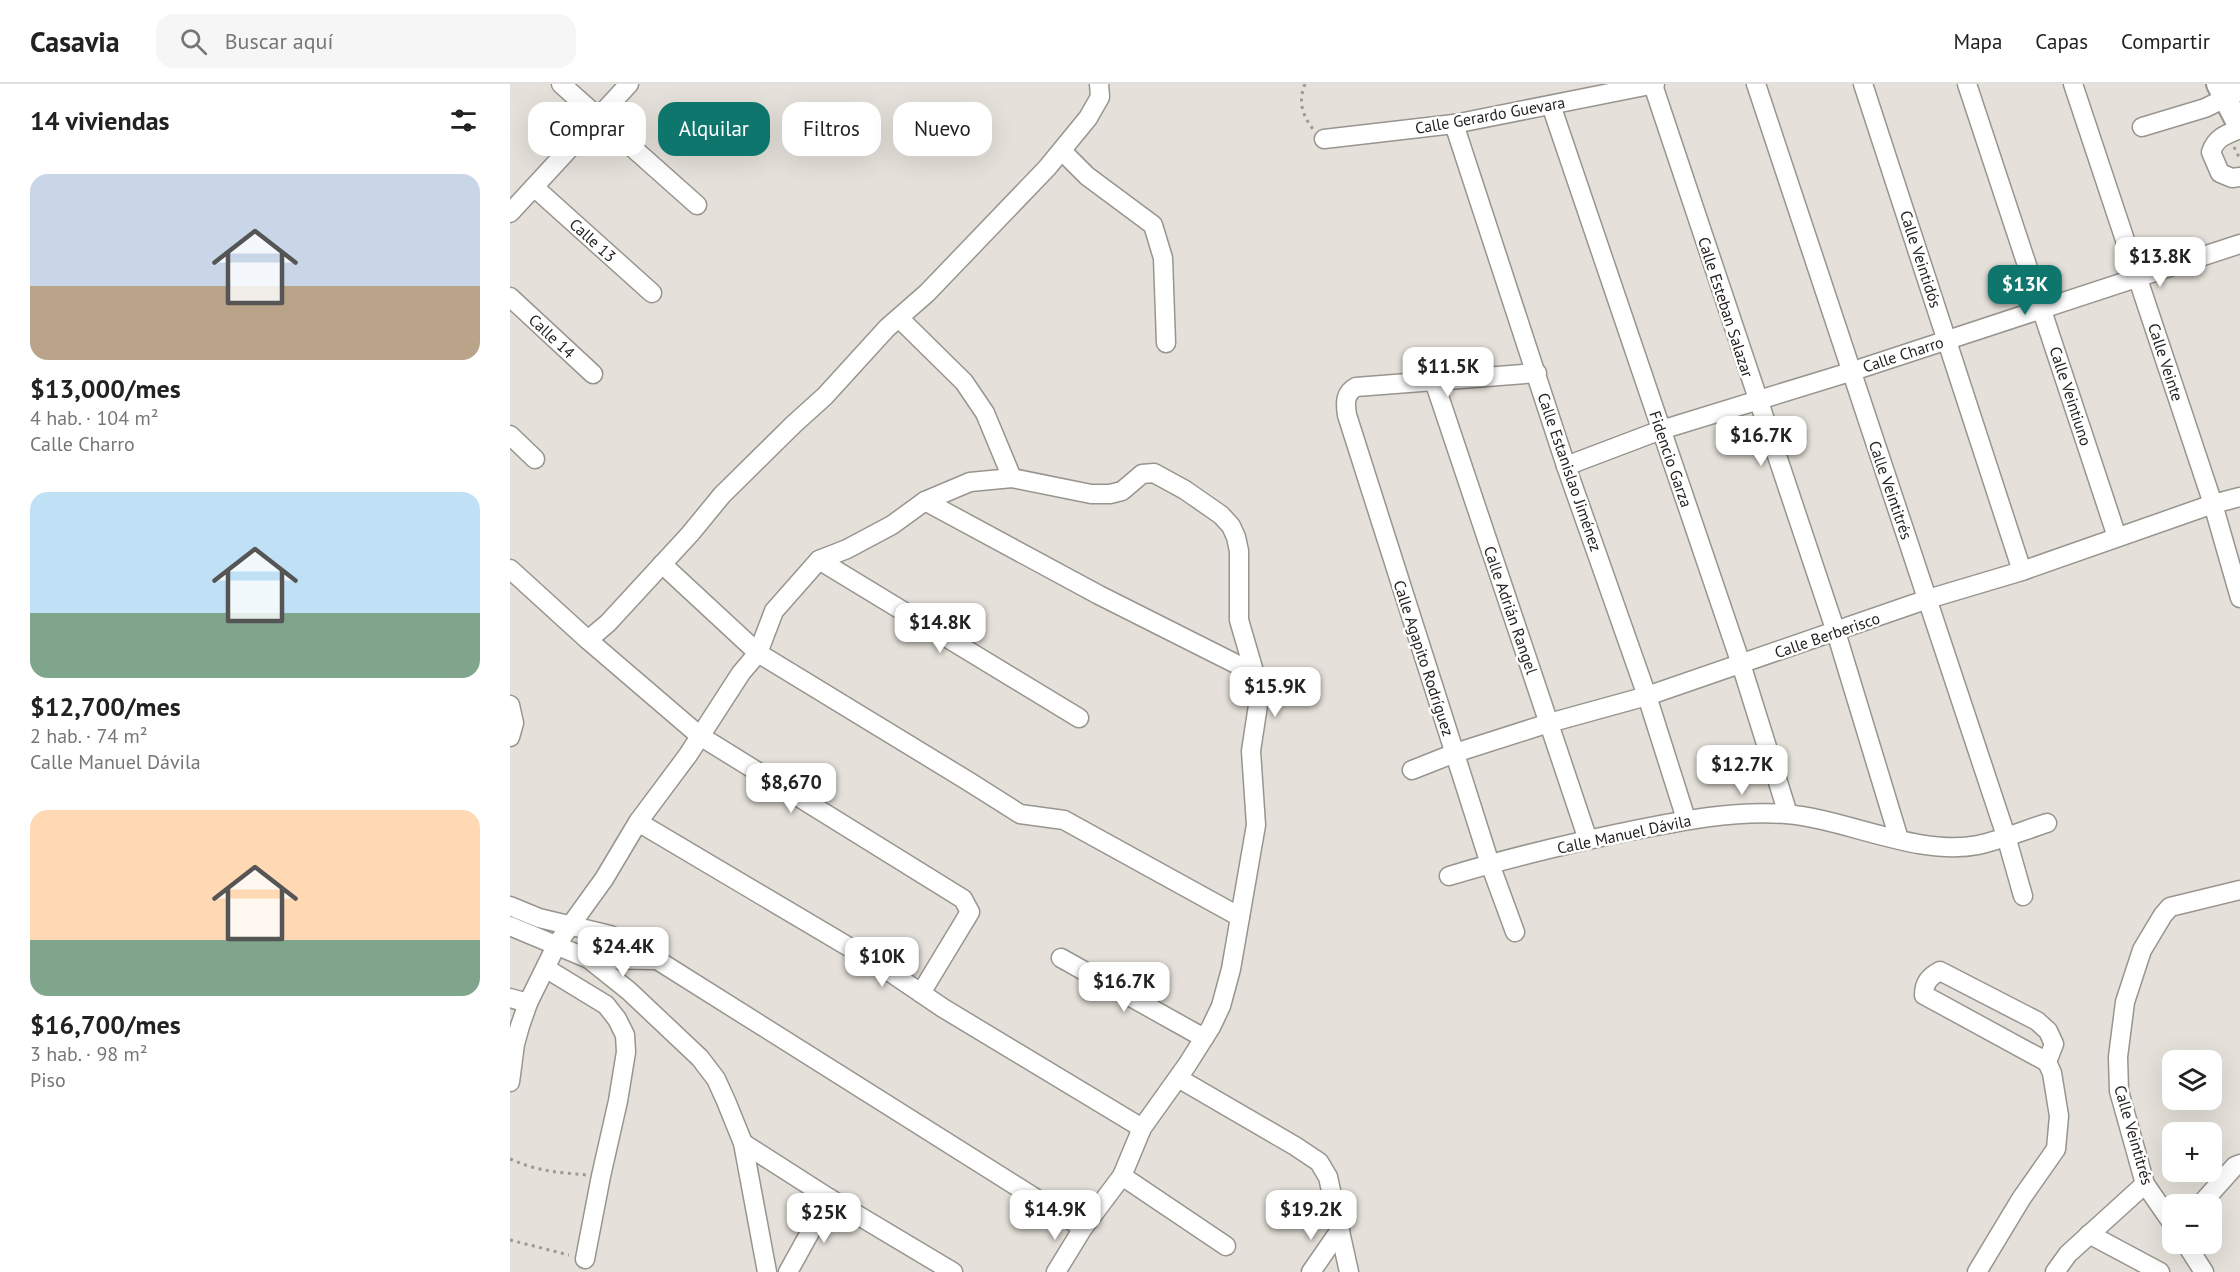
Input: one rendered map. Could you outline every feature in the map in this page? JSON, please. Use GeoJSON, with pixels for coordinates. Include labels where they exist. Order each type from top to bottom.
{"type":"FeatureCollection","features":[{"type":"Feature","properties":{"kind":"main road"},"geometry":{"type":"LineString","coordinates":[[2232,89],[2240,128]]}},
{"type":"Feature","properties":{"kind":"street"},"geometry":{"type":"LineString","coordinates":[[561,84],[581,102]]}},
{"type":"Feature","properties":{"kind":"street"},"geometry":{"type":"LineString","coordinates":[[613,102],[629,84]]}},
{"type":"Feature","properties":{"kind":"street"},"geometry":{"type":"LineString","coordinates":[[588,640],[608,623],[722,495],[825,396],[887,328],[927,293],[1062,151],[1088,118],[1100,97],[1099,84]]}},
{"type":"Feature","properties":{"kind":"street","name":"Calle Gerardo Guevara"},"geometry":{"type":"LineString","coordinates":[[1324,139],[1454,124],[1654,84]]}},
{"type":"Feature","properties":{"kind":"street","name":"Calle Esteban Salazar"},"geometry":{"type":"LineString","coordinates":[[1654,84],[1757,401],[1836,632],[1899,839]]}},
{"type":"Feature","properties":{"kind":"street","name":"Calle Veintitrés"},"geometry":{"type":"LineString","coordinates":[[1756,84],[2006,836],[2023,896]]}},
{"type":"Feature","properties":{"kind":"street","name":"Calle Veintidós"},"geometry":{"type":"LineString","coordinates":[[1863,84],[2022,571]]}},
{"type":"Feature","properties":{"kind":"street","name":"Calle Veintiuno"},"geometry":{"type":"LineString","coordinates":[[1967,84],[2117,537]]}},
{"type":"Feature","properties":{"kind":"street","name":"Calle Veinte"},"geometry":{"type":"LineString","coordinates":[[2073,84],[2213,504],[2240,598]]}},
{"type":"Feature","properties":{"kind":"street"},"geometry":{"type":"LineString","coordinates":[[2142,127],[2205,108],[2232,89]]}},
{"type":"Feature","properties":{"kind":"street","name":"Fidencio Garza"},"geometry":{"type":"LineString","coordinates":[[1551,105],[1741,664],[1788,814]]}},
{"type":"Feature","properties":{"kind":"street","name":"Calle Estanislao Jiménez"},"geometry":{"type":"LineString","coordinates":[[1454,124],[1566,466],[1647,696],[1686,819]]}},
{"type":"Feature","properties":{"kind":"street"},"geometry":{"type":"LineString","coordinates":[[2240,128],[2215,142],[2211,152],[2220,173],[2232,178],[2240,177]]}},
{"type":"Feature","properties":{"kind":"street"},"geometry":{"type":"LineString","coordinates":[[1062,151],[1087,177],[1153,225],[1163,258],[1166,343]]}},
{"type":"Feature","properties":{"kind":"street"},"geometry":{"type":"LineString","coordinates":[[510,213],[563,156]]}},
{"type":"Feature","properties":{"kind":"street"},"geometry":{"type":"LineString","coordinates":[[641,156],[697,205]]}},
{"type":"Feature","properties":{"kind":"street","name":"Calle 13"},"geometry":{"type":"LineString","coordinates":[[534,187],[652,293]]}},
{"type":"Feature","properties":{"kind":"street","name":"Calle Charro"},"geometry":{"type":"LineString","coordinates":[[1566,466],[1661,430],[1850,372],[2240,244]]}},
{"type":"Feature","properties":{"kind":"street","name":"Calle 14"},"geometry":{"type":"LineString","coordinates":[[510,297],[593,374]]}},
{"type":"Feature","properties":{"kind":"street"},"geometry":{"type":"LineString","coordinates":[[899,318],[969,390],[985,413],[1012,478]]}},
{"type":"Feature","properties":{"kind":"street"},"geometry":{"type":"LineString","coordinates":[[1434,381],[1537,373]]}},
{"type":"Feature","properties":{"kind":"street","name":"Calle Agapito Rodríguez"},"geometry":{"type":"LineString","coordinates":[[1434,381],[1356,387],[1350,390],[1346,397],[1347,415],[1490,864],[1515,932]]}},
{"type":"Feature","properties":{"kind":"street","name":"Calle Adrián Rangel"},"geometry":{"type":"LineString","coordinates":[[1434,381],[1588,840]]}},
{"type":"Feature","properties":{"kind":"street"},"geometry":{"type":"LineString","coordinates":[[510,435],[535,459]]}},
{"type":"Feature","properties":{"kind":"street"},"geometry":{"type":"LineString","coordinates":[[510,1082],[515,1044],[528,1003],[547,969],[557,944],[604,879],[638,822],[700,736],[741,673],[758,653],[774,611],[819,560],[847,549],[892,525],[925,501],[970,482],[1012,478],[1091,494],[1110,494],[1122,491],[1142,474],[1154,473],[1185,490],[1221,515],[1231,526],[1236,537],[1239,551],[1239,620],[1260,692],[1251,751],[1256,825],[1231,969],[1221,1006],[1204,1038],[1142,1128],[1122,1176],[1083,1228],[1062,1270]]}},
{"type":"Feature","properties":{"kind":"street","name":"Calle Berberisco"},"geometry":{"type":"LineString","coordinates":[[1412,770],[1455,753],[1549,723],[1647,696],[1928,599],[2022,571],[2240,496]]}},
{"type":"Feature","properties":{"kind":"street"},"geometry":{"type":"LineString","coordinates":[[925,501],[1099,595],[1256,674]]}},
{"type":"Feature","properties":{"kind":"street"},"geometry":{"type":"LineString","coordinates":[[819,560],[1079,718]]}},
{"type":"Feature","properties":{"kind":"street"},"geometry":{"type":"LineString","coordinates":[[662,564],[758,653],[1020,814],[1064,820],[1240,917]]}},
{"type":"Feature","properties":{"kind":"street"},"geometry":{"type":"LineString","coordinates":[[510,569],[588,640],[700,736],[963,900],[970,912],[921,993]]}},
{"type":"Feature","properties":{"kind":"street"},"geometry":{"type":"LineString","coordinates":[[510,705],[514,723],[510,736]]}},
{"type":"Feature","properties":{"kind":"street","name":"Calle Manuel Dávila"},"geometry":{"type":"LineString","coordinates":[[1449,876],[1588,840],[1686,819],[1738,814],[1788,814],[1899,839],[1955,847],[1978,845],[2047,823]]}},
{"type":"Feature","properties":{"kind":"street"},"geometry":{"type":"LineString","coordinates":[[638,822],[881,966],[921,993],[1142,1128]]}},
{"type":"Feature","properties":{"kind":"street","name":"Calle Veintitrés"},"geometry":{"type":"LineString","coordinates":[[2162,1209],[2145,1184],[2119,1091],[2118,1057],[2125,1002],[2142,950],[2163,915],[2170,908],[2240,890]]}},
{"type":"Feature","properties":{"kind":"street"},"geometry":{"type":"LineString","coordinates":[[510,906],[539,918],[610,934],[635,946],[1083,1228]]}},
{"type":"Feature","properties":{"kind":"street"},"geometry":{"type":"LineString","coordinates":[[510,926],[589,959],[629,991],[700,1058],[721,1090],[743,1143],[767,1272]]}},
{"type":"Feature","properties":{"kind":"street"},"geometry":{"type":"LineString","coordinates":[[1061,958],[1204,1038]]}},
{"type":"Feature","properties":{"kind":"street"},"geometry":{"type":"LineString","coordinates":[[589,959],[658,960]]}},
{"type":"Feature","properties":{"kind":"street"},"geometry":{"type":"LineString","coordinates":[[547,969],[606,1005],[617,1019],[625,1035],[626,1053],[618,1101],[600,1176],[585,1259]]}},
{"type":"Feature","properties":{"kind":"street"},"geometry":{"type":"LineString","coordinates":[[1977,1272],[2021,1199],[2055,1149],[2059,1116],[2048,1062],[2054,1044],[2048,1032],[2037,1021],[1940,971],[1931,976],[1924,987],[1924,995],[2048,1062]]}},
{"type":"Feature","properties":{"kind":"street"},"geometry":{"type":"LineString","coordinates":[[510,998],[528,1003]]}},
{"type":"Feature","properties":{"kind":"street"},"geometry":{"type":"LineString","coordinates":[[1178,1078],[1319,1162],[1328,1178],[1349,1272]]}},
{"type":"Feature","properties":{"kind":"street"},"geometry":{"type":"LineString","coordinates":[[743,1143],[829,1198],[953,1272]]}},
{"type":"Feature","properties":{"kind":"street"},"geometry":{"type":"LineString","coordinates":[[2210,1194],[2235,1166],[2240,1164]]}},
{"type":"Feature","properties":{"kind":"street"},"geometry":{"type":"LineString","coordinates":[[1122,1176],[1226,1246]]}},
{"type":"Feature","properties":{"kind":"street"},"geometry":{"type":"LineString","coordinates":[[2055,1272],[2068,1254],[2145,1184]]}},
{"type":"Feature","properties":{"kind":"street"},"geometry":{"type":"LineString","coordinates":[[788,1272],[829,1198]]}},
{"type":"Feature","properties":{"kind":"street"},"geometry":{"type":"LineString","coordinates":[[1311,1272],[1340,1230]]}},
{"type":"Feature","properties":{"kind":"street"},"geometry":{"type":"LineString","coordinates":[[2089,1234],[2160,1272]]}},
{"type":"Feature","properties":{"kind":"street"},"geometry":{"type":"LineString","coordinates":[[2192,1254],[2204,1272]]}},
{"type":"Feature","properties":{"kind":"path"},"geometry":{"type":"LineString","coordinates":[[1305,84],[1301,93],[1301,109],[1314,131],[1324,139]]}},
{"type":"Feature","properties":{"kind":"path"},"geometry":{"type":"LineString","coordinates":[[510,1159],[532,1169],[600,1176]]}},
{"type":"Feature","properties":{"kind":"path"},"geometry":{"type":"LineString","coordinates":[[510,1240],[585,1259]]}}]}
